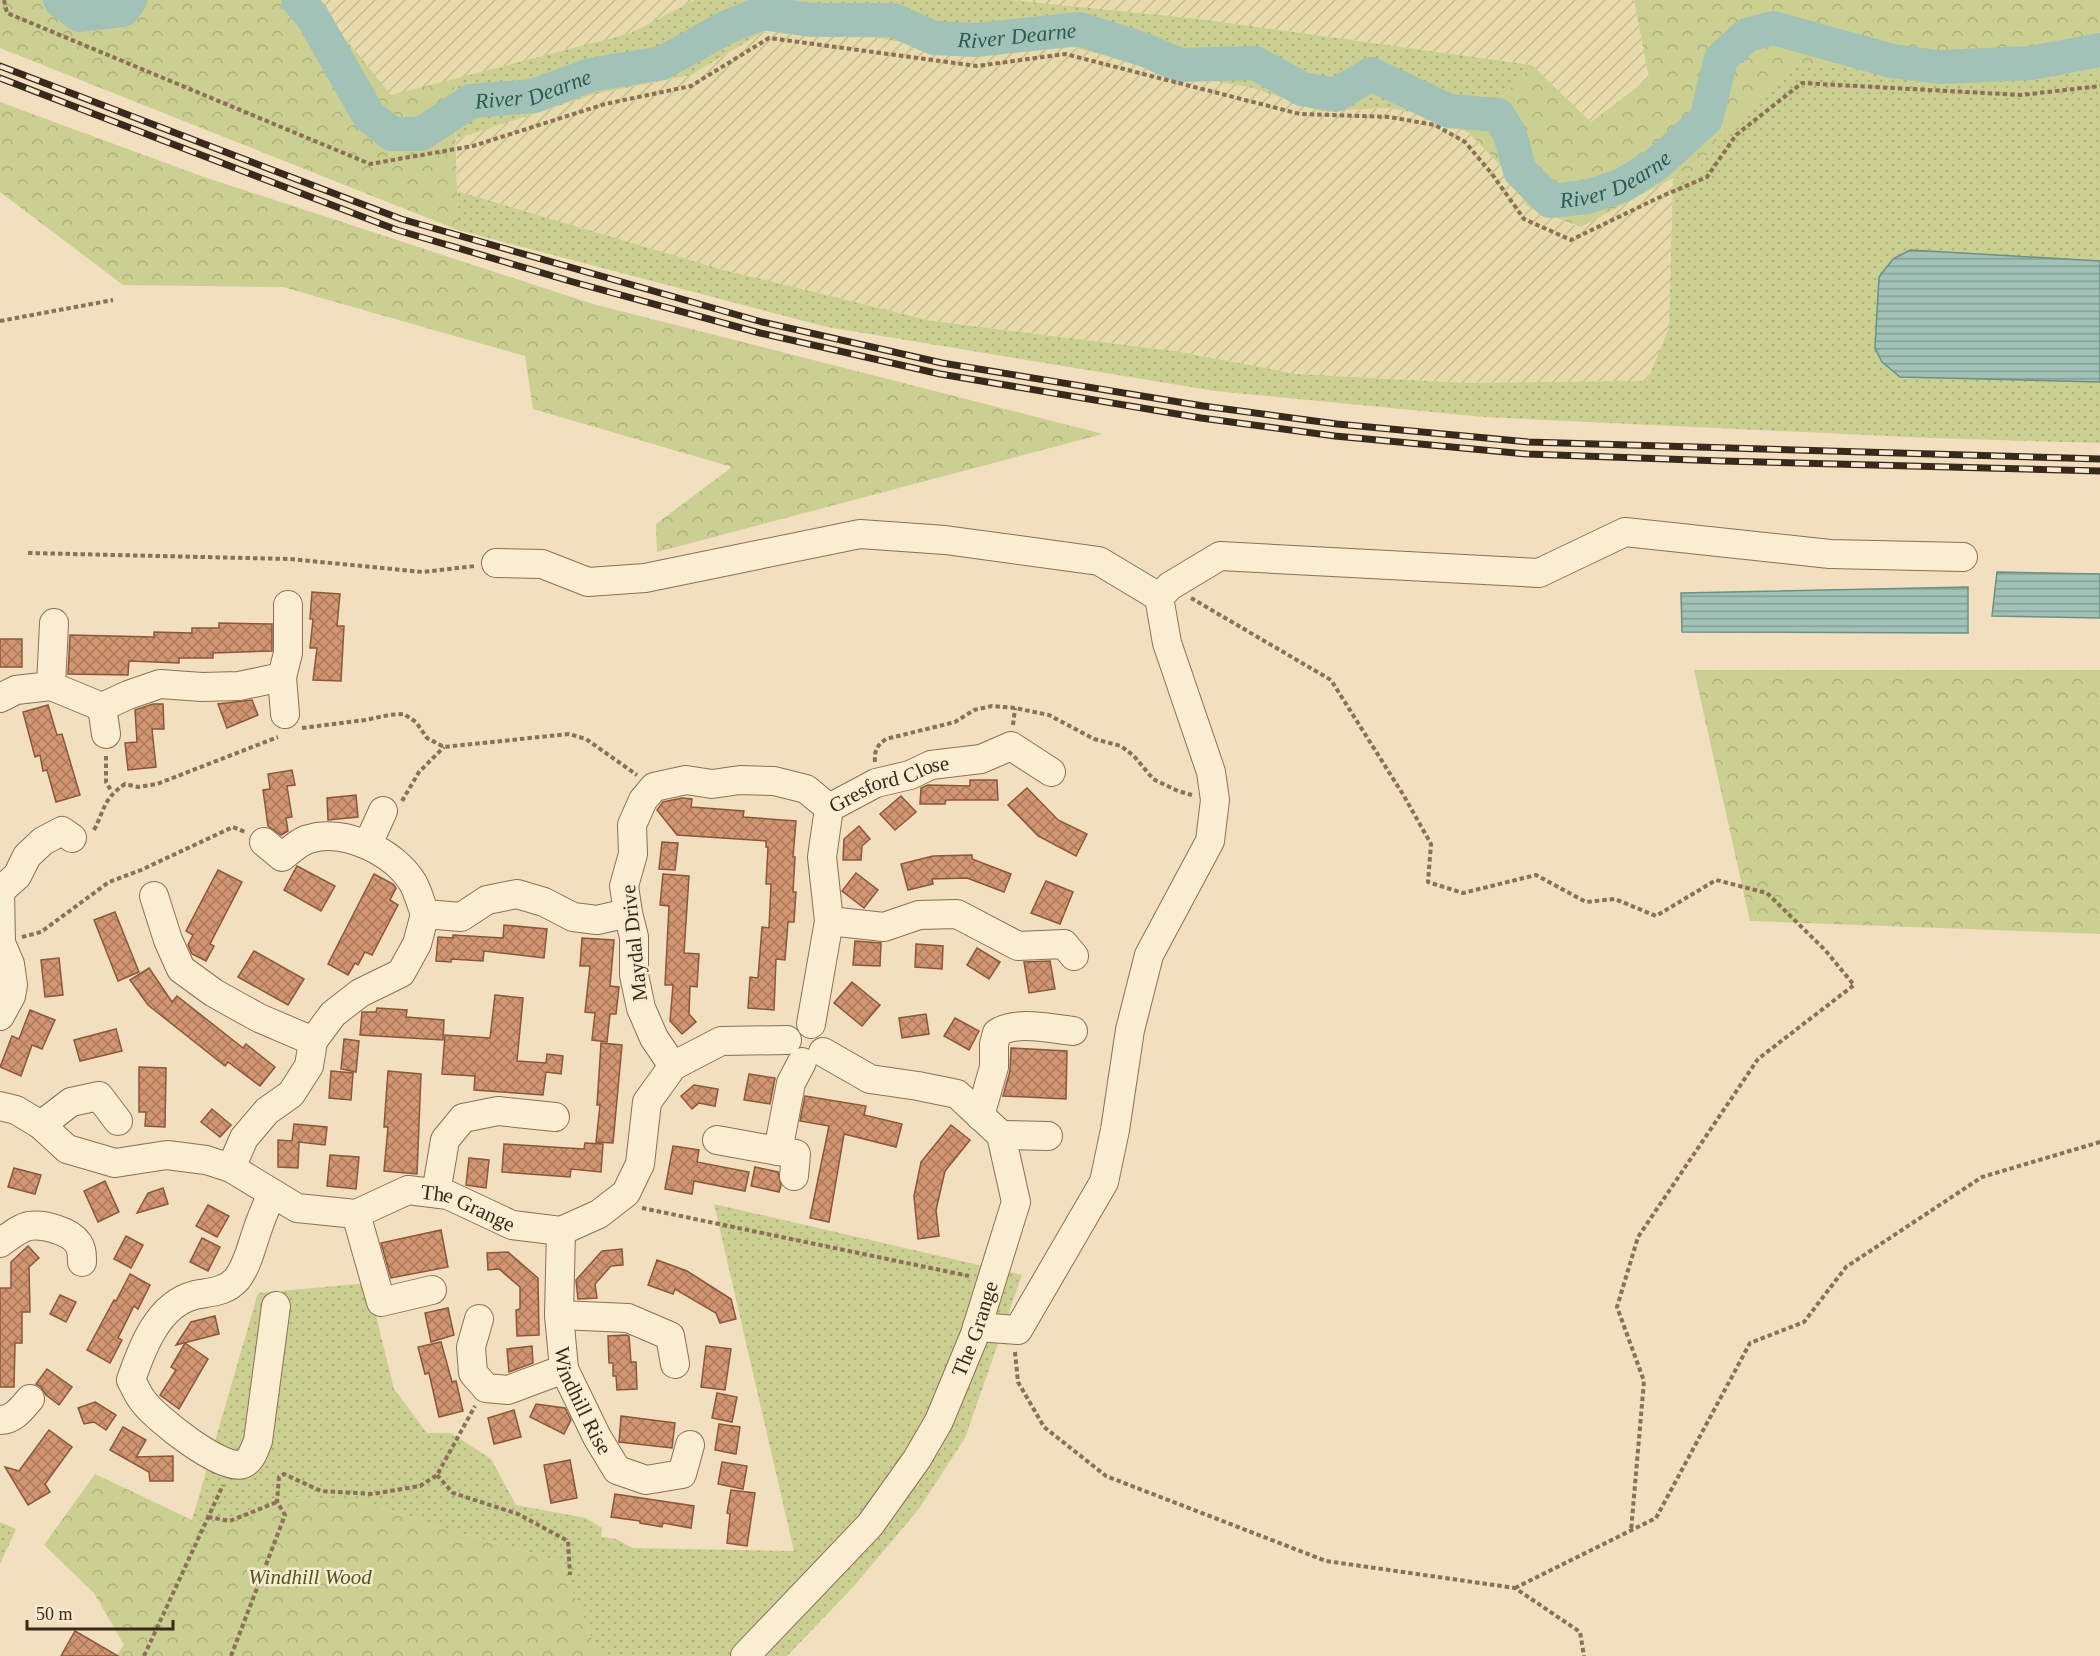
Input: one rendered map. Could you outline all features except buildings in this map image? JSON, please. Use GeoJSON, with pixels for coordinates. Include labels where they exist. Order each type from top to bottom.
{"type":"FeatureCollection","features":[{"type":"Feature","properties":{"kind":"street"},"geometry":{"type":"LineString","coordinates":[[1164,591],[1220,556],[1539,573],[1625,532],[1830,554],[1963,557]]}},
{"type":"Feature","properties":{"kind":"street"},"geometry":{"type":"LineString","coordinates":[[496,563],[542,564],[588,582],[645,578],[860,534],[945,540],[1099,561],[1164,591]]}},
{"type":"Feature","properties":{"kind":"street"},"geometry":{"type":"LineString","coordinates":[[977,1327],[1018,1330],[1104,1182],[1115,1130],[1130,1030],[1149,955],[1210,841],[1215,800],[1211,772],[1167,643],[1164,591]]}},
{"type":"Feature","properties":{"kind":"street"},"geometry":{"type":"LineString","coordinates":[[287,727],[282,677],[288,653],[288,605]]}},
{"type":"Feature","properties":{"kind":"street"},"geometry":{"type":"LineString","coordinates":[[51,686],[54,623]]}},
{"type":"Feature","properties":{"kind":"street"},"geometry":{"type":"LineString","coordinates":[[0,698],[16,690],[51,686],[104,721],[128,695],[160,684],[202,687],[239,686],[282,677]]}},
{"type":"Feature","properties":{"kind":"street","name":"Gresford Close"},"geometry":{"type":"LineString","coordinates":[[804,1051],[793,1029],[798,1025],[811,1024],[829,921],[822,857],[829,808],[876,783],[910,775],[931,765],[981,759],[1011,746],[1051,772]]}},
{"type":"Feature","properties":{"kind":"street"},"geometry":{"type":"LineString","coordinates":[[654,787],[686,780],[712,784],[740,780],[774,781],[806,789],[829,808]]}},
{"type":"Feature","properties":{"kind":"street","name":"Maydal Drive"},"geometry":{"type":"LineString","coordinates":[[654,787],[643,800],[632,825],[633,854],[624,886],[634,937],[634,975],[640,1008],[654,1038],[673,1066]]}},
{"type":"Feature","properties":{"kind":"street"},"geometry":{"type":"LineString","coordinates":[[368,844],[383,811]]}},
{"type":"Feature","properties":{"kind":"street"},"geometry":{"type":"LineString","coordinates":[[0,1016],[11,996],[13,985],[10,964],[1,943],[0,891],[17,876],[27,856],[43,841],[62,831],[72,838]]}},
{"type":"Feature","properties":{"kind":"street"},"geometry":{"type":"LineString","coordinates":[[231,1168],[244,1138],[267,1111],[291,1094],[309,1066],[313,1041],[333,1014],[360,993],[401,973],[417,944],[424,914],[413,883],[388,856],[368,844],[331,836],[308,839],[282,857],[264,842]]}},
{"type":"Feature","properties":{"kind":"street"},"geometry":{"type":"LineString","coordinates":[[424,914],[461,916],[487,900],[517,894],[544,902],[573,916],[597,920],[628,913]]}},
{"type":"Feature","properties":{"kind":"street"},"geometry":{"type":"LineString","coordinates":[[154,896],[168,940],[181,969],[214,993],[259,1018],[313,1041]]}},
{"type":"Feature","properties":{"kind":"street"},"geometry":{"type":"LineString","coordinates":[[829,921],[884,927],[919,915],[957,914],[1018,946],[1064,944],[1074,956]]}},
{"type":"Feature","properties":{"kind":"street"},"geometry":{"type":"LineString","coordinates":[[980,1116],[994,1067],[994,1044],[997,1033],[1005,1028],[1017,1026],[1073,1031]]}},
{"type":"Feature","properties":{"kind":"street"},"geometry":{"type":"LineString","coordinates":[[561,1231],[599,1214],[626,1193],[639,1164],[647,1102],[673,1066],[722,1041],[804,1051],[870,1079],[957,1094],[1001,1135],[1048,1136]]}},
{"type":"Feature","properties":{"kind":"street"},"geometry":{"type":"LineString","coordinates":[[778,1151],[792,1083],[804,1051]]}},
{"type":"Feature","properties":{"kind":"street"},"geometry":{"type":"LineString","coordinates":[[42,1125],[71,1102],[101,1087],[118,1121]]}},
{"type":"Feature","properties":{"kind":"street"},"geometry":{"type":"LineString","coordinates":[[0,1106],[16,1110],[42,1125],[67,1149],[116,1163],[167,1155],[206,1160],[231,1168],[297,1208],[356,1214],[381,1302],[432,1290]]}},
{"type":"Feature","properties":{"kind":"street"},"geometry":{"type":"LineString","coordinates":[[436,1193],[445,1140],[463,1118],[498,1111],[555,1117]]}},
{"type":"Feature","properties":{"kind":"street","name":"The Grange"},"geometry":{"type":"LineString","coordinates":[[745,1656],[870,1525],[917,1459],[939,1421],[977,1327],[1016,1202],[1001,1135]]}},
{"type":"Feature","properties":{"kind":"street"},"geometry":{"type":"LineString","coordinates":[[717,1140],[796,1154],[794,1176]]}},
{"type":"Feature","properties":{"kind":"street","name":"The Grange"},"geometry":{"type":"LineString","coordinates":[[356,1214],[408,1190],[448,1195],[512,1225],[561,1231]]}},
{"type":"Feature","properties":{"kind":"street"},"geometry":{"type":"LineString","coordinates":[[272,1193],[249,1256],[237,1280],[217,1292],[193,1295],[172,1306],[151,1331],[131,1380],[143,1402],[173,1430],[232,1465],[243,1464],[251,1457],[258,1441],[276,1306]]}},
{"type":"Feature","properties":{"kind":"street"},"geometry":{"type":"LineString","coordinates":[[0,1243],[28,1226],[42,1226],[69,1235],[77,1241],[82,1249],[82,1262]]}},
{"type":"Feature","properties":{"kind":"street","name":"Windhill Rise"},"geometry":{"type":"LineString","coordinates":[[561,1231],[559,1315],[564,1369],[597,1437],[617,1470],[646,1480],[682,1474],[690,1445]]}},
{"type":"Feature","properties":{"kind":"street"},"geometry":{"type":"LineString","coordinates":[[559,1315],[628,1318],[670,1336],[675,1364]]}},
{"type":"Feature","properties":{"kind":"street"},"geometry":{"type":"LineString","coordinates":[[479,1319],[471,1347],[473,1372],[486,1388],[508,1390],[564,1369]]}},
{"type":"Feature","properties":{"kind":"street"},"geometry":{"type":"LineString","coordinates":[[0,1420],[6,1420],[15,1415],[30,1399]]}},
{"type":"Feature","properties":{"kind":"path"},"geometry":{"type":"LineString","coordinates":[[4,0],[7,13]]}},
{"type":"Feature","properties":{"kind":"path"},"geometry":{"type":"LineString","coordinates":[[0,9],[370,164],[473,146],[605,104],[691,86],[769,38],[977,66],[1065,54],[1300,114],[1389,117],[1435,125],[1465,142],[1492,174],[1524,219],[1571,240],[1707,177],[1736,135],[1802,83],[2021,95],[2100,86]]}},
{"type":"Feature","properties":{"kind":"path"},"geometry":{"type":"LineString","coordinates":[[0,321],[113,300]]}},
{"type":"Feature","properties":{"kind":"path"},"geometry":{"type":"LineString","coordinates":[[28,553],[290,560],[423,572],[496,563]]}},
{"type":"Feature","properties":{"kind":"path"},"geometry":{"type":"LineString","coordinates":[[1164,591],[1331,680],[1404,796],[1431,844],[1428,882],[1463,893],[1536,875],[1586,902],[1615,899],[1656,916],[1716,880],[1767,893],[1825,950],[1854,985],[1758,1059],[1638,1237],[1617,1307],[1644,1381],[1631,1531]]}},
{"type":"Feature","properties":{"kind":"path"},"geometry":{"type":"LineString","coordinates":[[72,838],[84,842],[94,831],[112,792],[124,784],[138,787],[157,784],[287,727],[301,728],[364,720],[389,714],[404,714],[416,722],[427,738],[444,747],[569,734],[586,739],[654,787]]}},
{"type":"Feature","properties":{"kind":"path"},"geometry":{"type":"LineString","coordinates":[[104,721],[106,782],[112,792]]}},
{"type":"Feature","properties":{"kind":"path"},"geometry":{"type":"LineString","coordinates":[[383,811],[404,800],[419,772],[444,747]]}},
{"type":"Feature","properties":{"kind":"path"},"geometry":{"type":"LineString","coordinates":[[1,943],[41,932],[109,882],[141,870],[233,826],[264,842]]}},
{"type":"Feature","properties":{"kind":"path"},"geometry":{"type":"LineString","coordinates":[[1515,1588],[1656,1518],[1750,1343],[1804,1322],[1846,1267],[1982,1177],[2100,1143]]}},
{"type":"Feature","properties":{"kind":"path"},"geometry":{"type":"LineString","coordinates":[[616,1201],[656,1212],[979,1278]]}},
{"type":"Feature","properties":{"kind":"path"},"geometry":{"type":"LineString","coordinates":[[1018,1330],[1015,1346],[1018,1382],[1044,1427],[1106,1476],[1326,1561],[1515,1588],[1580,1632],[1584,1656]]}},
{"type":"Feature","properties":{"kind":"path"},"geometry":{"type":"LineString","coordinates":[[231,1656],[285,1515],[277,1502],[279,1477],[284,1474],[321,1491],[373,1494],[420,1486],[437,1475],[486,1388]]}},
{"type":"Feature","properties":{"kind":"path"},"geometry":{"type":"LineString","coordinates":[[144,1656],[232,1465]]}},
{"type":"Feature","properties":{"kind":"path"},"geometry":{"type":"LineString","coordinates":[[437,1475],[453,1493],[518,1514],[568,1541],[570,1575]]}},
{"type":"Feature","properties":{"kind":"path"},"geometry":{"type":"LineString","coordinates":[[208,1517],[230,1521],[277,1502]]}},
{"type":"Feature","properties":{"kind":"shaded area"},"geometry":{"type":"Polygon","coordinates":[[[314,0],[695,0],[631,33],[391,96],[314,0]]]}},
{"type":"Feature","properties":{"kind":"shaded area"},"geometry":{"type":"Polygon","coordinates":[[[1011,0],[1634,0],[1649,78],[1591,122],[1532,65],[1199,19],[1011,0]]]}},
{"type":"Feature","properties":{"kind":"shaded area"},"geometry":{"type":"Polygon","coordinates":[[[766,30],[878,38],[977,56],[1067,46],[1176,74],[1253,88],[1320,111],[1388,108],[1438,117],[1469,133],[1501,166],[1529,207],[1580,227],[1673,178],[1669,328],[1647,381],[1465,383],[1296,374],[1174,351],[932,321],[720,269],[457,191],[456,139],[595,94],[691,75],[766,30]]]}},
{"type":"Feature","properties":{"kind":"green space"},"geometry":{"type":"Polygon","coordinates":[[[0,0],[77,0],[83,7],[88,0],[314,0],[391,95],[454,79],[458,230],[0,48],[0,0]]]}},
{"type":"Feature","properties":{"kind":"green space"},"geometry":{"type":"Polygon","coordinates":[[[695,0],[1011,0],[1199,19],[1532,65],[1469,133],[1438,117],[1388,108],[1320,111],[1253,88],[1176,74],[1067,46],[977,56],[878,38],[766,30],[691,75],[595,94],[456,139],[454,79],[631,33],[695,0]]]}},
{"type":"Feature","properties":{"kind":"green space"},"geometry":{"type":"Polygon","coordinates":[[[1634,0],[2100,0],[2100,69],[2005,79],[1797,65],[1720,134],[1697,171],[1673,178],[1581,227],[1528,207],[1501,166],[1469,133],[1532,65],[1591,122],[1649,78],[1634,0]]]}},
{"type":"Feature","properties":{"kind":"green space"},"geometry":{"type":"Polygon","coordinates":[[[1797,65],[2005,79],[2100,69],[2100,443],[1931,438],[1484,417],[1215,391],[827,327],[458,230],[457,191],[720,269],[932,321],[1174,351],[1297,374],[1465,383],[1647,381],[1669,328],[1673,178],[1697,171],[1720,134],[1797,65]]]}},
{"type":"Feature","properties":{"kind":"green space"},"geometry":{"type":"Polygon","coordinates":[[[0,102],[201,176],[593,304],[1103,434],[657,552],[656,524],[732,467],[533,409],[525,356],[283,287],[123,285],[0,192],[0,102]]]}},
{"type":"Feature","properties":{"kind":"green space"},"geometry":{"type":"Polygon","coordinates":[[[1694,670],[2100,670],[2100,934],[1750,921],[1694,670]]]}},
{"type":"Feature","properties":{"kind":"green space"},"geometry":{"type":"Polygon","coordinates":[[[714,1204],[1022,1275],[965,1438],[918,1510],[854,1586],[787,1656],[599,1656],[560,1561],[441,1528],[362,1501],[294,1497],[230,1526],[192,1520],[258,1293],[368,1283],[394,1389],[427,1433],[451,1433],[491,1459],[516,1505],[586,1518],[602,1528],[601,1537],[616,1539],[633,1548],[794,1551],[714,1204]]]}},
{"type":"Feature","properties":{"kind":"green space","name":"Windhill Wood"},"geometry":{"type":"Polygon","coordinates":[[[95,1474],[192,1520],[230,1525],[294,1497],[362,1501],[441,1528],[560,1561],[599,1656],[116,1656],[124,1645],[94,1593],[44,1545],[95,1474]]]}},
{"type":"Feature","properties":{"kind":"green space"},"geometry":{"type":"Polygon","coordinates":[[[0,1522],[16,1529],[0,1564],[0,1522]]]}},
{"type":"Feature","properties":{"kind":"water"},"geometry":{"type":"Polygon","coordinates":[[[1910,250],[2100,261],[2100,382],[1900,377],[1882,362],[1875,348],[1879,277],[1893,259],[1910,250]]]}},
{"type":"Feature","properties":{"kind":"water"},"geometry":{"type":"Polygon","coordinates":[[[1997,572],[2100,574],[2100,618],[1992,616],[1997,572]]]}},
{"type":"Feature","properties":{"kind":"water"},"geometry":{"type":"Polygon","coordinates":[[[1968,587],[1968,633],[1682,632],[1681,593],[1968,587]]]}},
{"type":"Feature","properties":{"kind":"waterway","name":"River Dearne"},"geometry":{"type":"LineString","coordinates":[[60,0],[79,15],[123,10],[130,0]]}},
{"type":"Feature","properties":{"kind":"waterway","name":"River Dearne"},"geometry":{"type":"LineString","coordinates":[[298,0],[312,16],[369,116],[392,134],[421,134],[471,101],[534,96],[590,75],[662,63],[725,28],[762,13],[811,20],[893,20],[934,38],[976,40],[1079,29],[1145,50],[1179,65],[1255,63],[1302,89],[1336,95],[1371,74],[1449,111],[1498,115],[1510,134],[1520,171],[1550,201],[1587,197],[1623,185],[1658,163],[1706,119],[1721,59],[1747,35],[1773,28],[1892,61],[1939,67],[2031,63],[2100,50]]}},
{"type":"Feature","properties":{"kind":"railway"},"geometry":{"type":"LineString","coordinates":[[0,66],[401,219],[762,322],[942,363],[1203,406],[1337,424],[1528,442],[2100,459]]}},
{"type":"Feature","properties":{"kind":"railway"},"geometry":{"type":"LineString","coordinates":[[0,78],[397,230],[573,282],[760,333],[940,374],[1201,418],[1335,436],[1527,454],[2100,471]]}}]}
